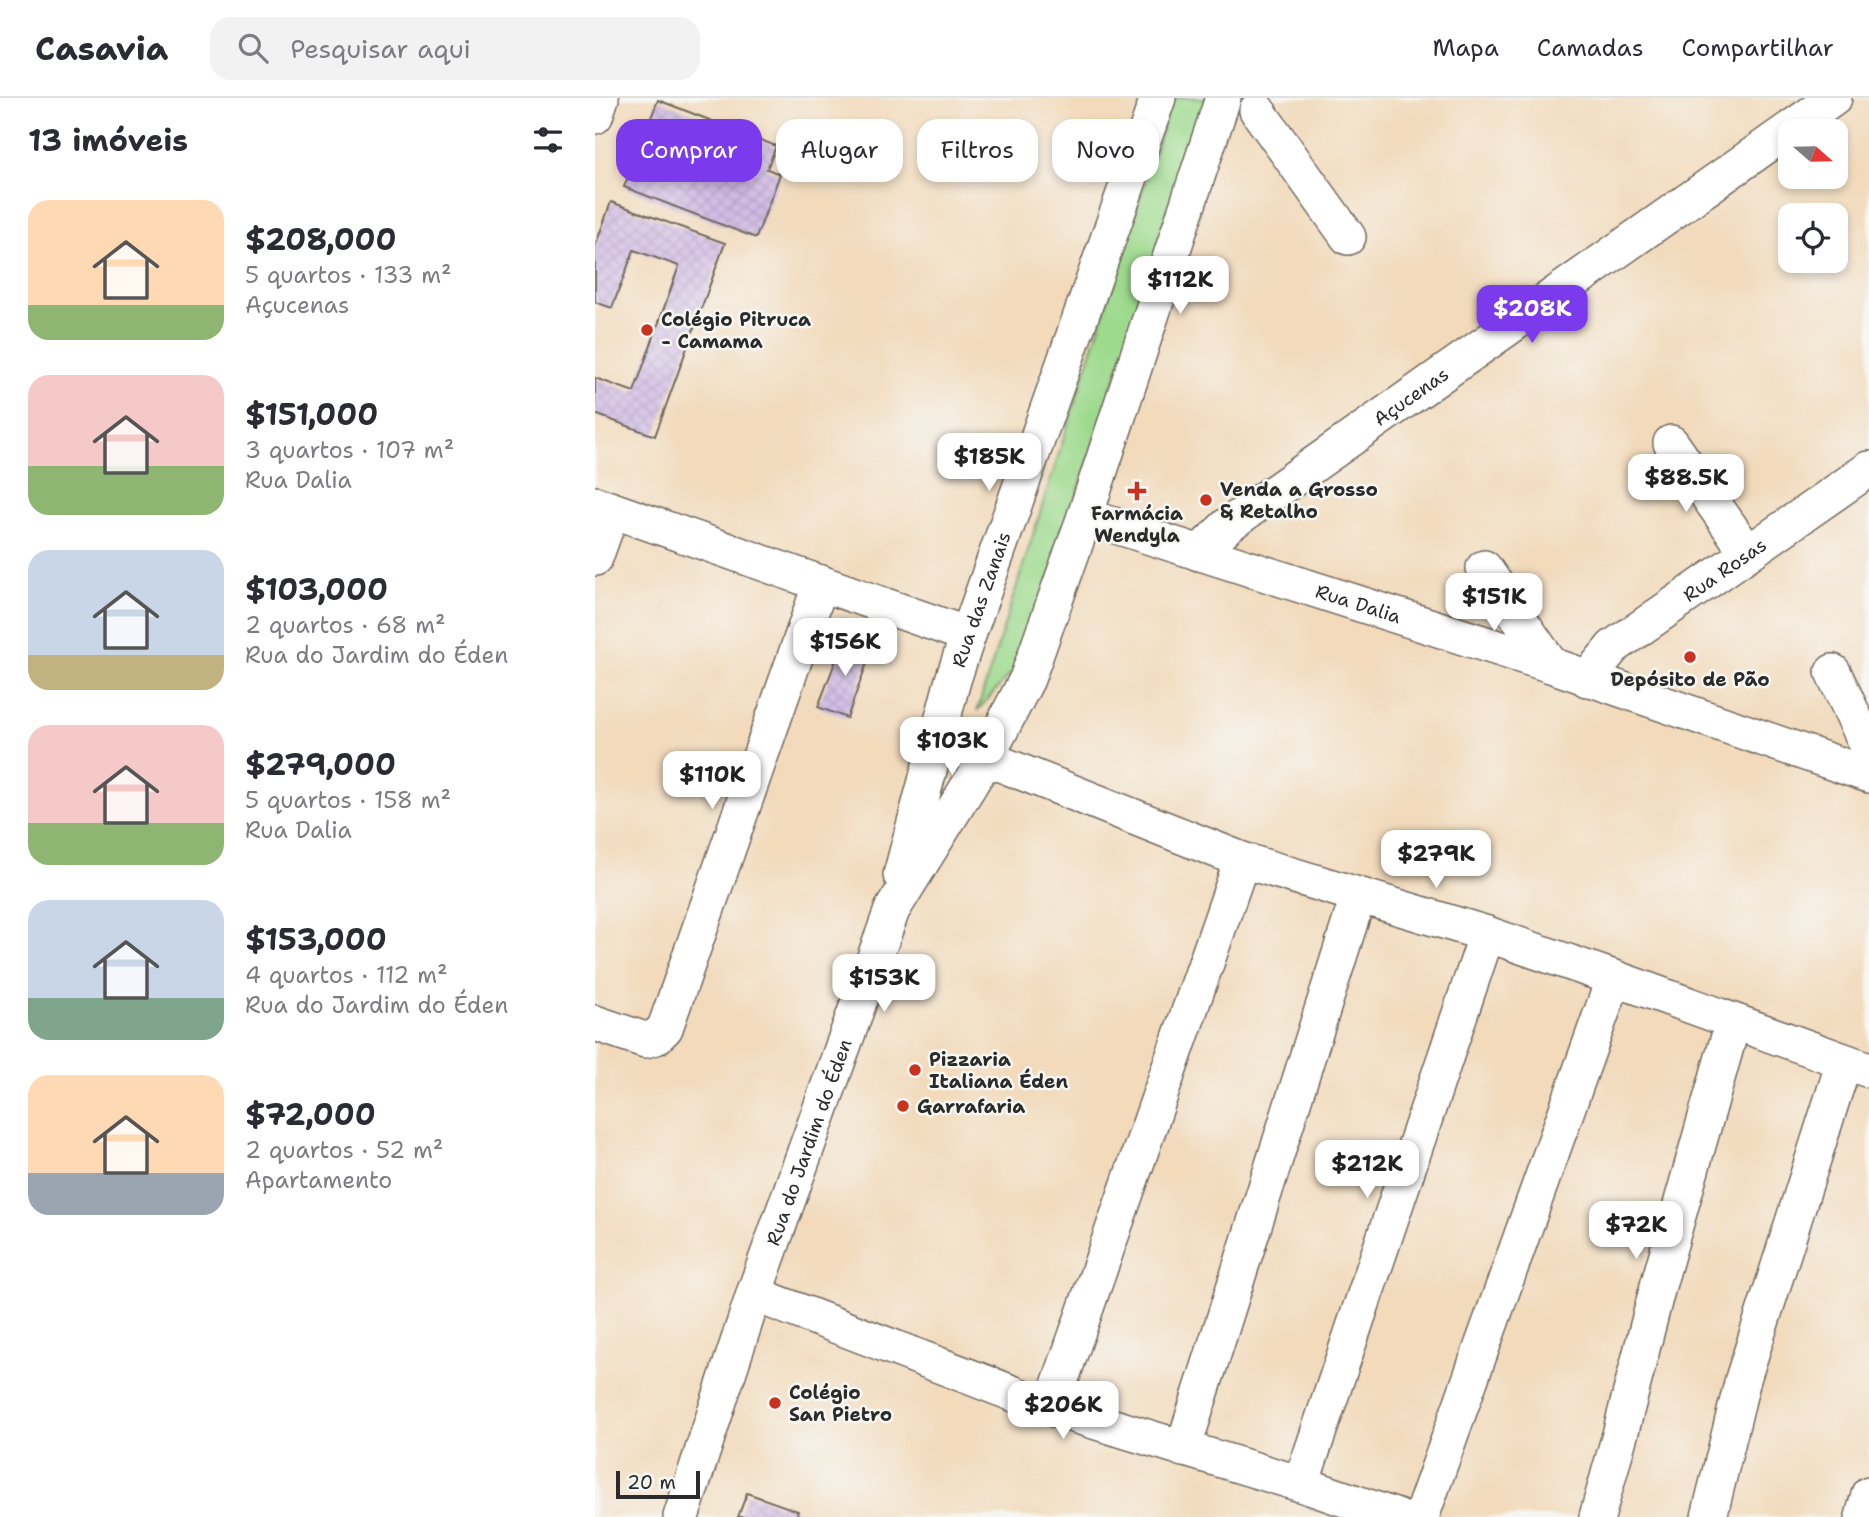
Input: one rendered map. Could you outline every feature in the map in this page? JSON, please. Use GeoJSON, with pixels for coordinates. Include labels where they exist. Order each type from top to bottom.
{"type":"FeatureCollection","features":[{"type":"Feature","properties":{"kind":"street"},"geometry":{"type":"LineString","coordinates":[[595,116],[601,98]]}},
{"type":"Feature","properties":{"kind":"street","name":"Rua das Zanais"},"geometry":{"type":"LineString","coordinates":[[892,910],[953,680],[1158,98]]}},
{"type":"Feature","properties":{"kind":"street"},"geometry":{"type":"LineString","coordinates":[[1085,516],[1223,98]]}},
{"type":"Feature","properties":{"kind":"street","name":"Açucenas"},"geometry":{"type":"LineString","coordinates":[[1199,553],[1228,525],[1834,98]]}},
{"type":"Feature","properties":{"kind":"street"},"geometry":{"type":"LineString","coordinates":[[1207,145],[1265,104],[1348,237]]}},
{"type":"Feature","properties":{"kind":"street"},"geometry":{"type":"LineString","coordinates":[[1671,443],[1748,553]]}},
{"type":"Feature","properties":{"kind":"street","name":"Rua Rosas"},"geometry":{"type":"LineString","coordinates":[[1587,679],[1613,648],[1869,469]]}},
{"type":"Feature","properties":{"kind":"street"},"geometry":{"type":"LineString","coordinates":[[595,558],[603,507],[968,635]]}},
{"type":"Feature","properties":{"kind":"street","name":"Rua Dalia"},"geometry":{"type":"LineString","coordinates":[[1085,516],[1551,665],[1869,775]]}},
{"type":"Feature","properties":{"kind":"street","name":"Rua do Jardim do Éden"},"geometry":{"type":"LineString","coordinates":[[681,1517],[754,1293],[892,910],[986,758],[1027,679],[1085,516]]}},
{"type":"Feature","properties":{"kind":"street"},"geometry":{"type":"LineString","coordinates":[[1484,568],[1551,665]]}},
{"type":"Feature","properties":{"kind":"street"},"geometry":{"type":"LineString","coordinates":[[595,1023],[645,1040],[656,1037],[665,1028],[821,583]]}},
{"type":"Feature","properties":{"kind":"street"},"geometry":{"type":"LineString","coordinates":[[1833,672],[1869,749]]}},
{"type":"Feature","properties":{"kind":"street"},"geometry":{"type":"LineString","coordinates":[[937,742],[986,758],[1242,860],[1487,934],[1856,1066],[1743,1379],[1709,1517]]}},
{"type":"Feature","properties":{"kind":"street"},"geometry":{"type":"LineString","coordinates":[[1051,1408],[1242,860]]}},
{"type":"Feature","properties":{"kind":"street"},"geometry":{"type":"LineString","coordinates":[[1183,1449],[1358,897]]}},
{"type":"Feature","properties":{"kind":"street"},"geometry":{"type":"LineString","coordinates":[[1301,1484],[1487,934]]}},
{"type":"Feature","properties":{"kind":"street"},"geometry":{"type":"LineString","coordinates":[[1421,1517],[1614,978]]}},
{"type":"Feature","properties":{"kind":"street"},"geometry":{"type":"LineString","coordinates":[[1597,1517],[1658,1286],[1733,1022]]}},
{"type":"Feature","properties":{"kind":"street"},"geometry":{"type":"LineString","coordinates":[[754,1293],[1051,1408],[1301,1484],[1397,1517]]}},
{"type":"Feature","properties":{"kind":"street"},"geometry":{"type":"LineString","coordinates":[[1863,1517],[1869,1494]]}},
{"type":"Feature","properties":{"kind":"green space"},"geometry":{"type":"Polygon","coordinates":[[[1172,98],[1207,98],[1023,660],[977,711],[1145,182],[1159,182],[1159,139],[1172,98]]]}},
{"type":"Feature","properties":{"kind":"building"},"geometry":{"type":"Polygon","coordinates":[[[658,100],[707,119],[651,119],[658,100]]]}},
{"type":"Feature","properties":{"kind":"building"},"geometry":{"type":"Polygon","coordinates":[[[762,141],[776,146],[767,169],[776,172],[777,182],[756,238],[624,187],[626,182],[762,182],[762,141]]]}},
{"type":"Feature","properties":{"kind":"building"},"geometry":{"type":"Polygon","coordinates":[[[611,202],[725,243],[655,436],[595,414],[595,378],[634,392],[679,266],[634,250],[612,308],[595,302],[595,247],[611,202]]]}},
{"type":"Feature","properties":{"kind":"building"},"geometry":{"type":"Polygon","coordinates":[[[844,639],[872,649],[847,718],[818,707],[844,639]]]}},
{"type":"Feature","properties":{"kind":"building"},"geometry":{"type":"Polygon","coordinates":[[[747,1493],[798,1511],[796,1517],[738,1517],[747,1493]]]}},
{"type":"Feature","properties":{"kind":"place","name":"Colégio Pitruca - Camama"},"geometry":{"type":"Point","coordinates":[647,330]}},
{"type":"Feature","properties":{"kind":"place","name":"Farmácia Wendyla"},"geometry":{"type":"Point","coordinates":[1137,491]}},
{"type":"Feature","properties":{"kind":"place","name":"Venda a Grosso & Retalho"},"geometry":{"type":"Point","coordinates":[1206,500]}},
{"type":"Feature","properties":{"kind":"place","name":"Depósito de Pão"},"geometry":{"type":"Point","coordinates":[1690,657]}},
{"type":"Feature","properties":{"kind":"place","name":"Pizzaria Italiana Éden"},"geometry":{"type":"Point","coordinates":[915,1070]}},
{"type":"Feature","properties":{"kind":"place","name":"Garrafaria"},"geometry":{"type":"Point","coordinates":[903,1106]}},
{"type":"Feature","properties":{"kind":"place","name":"Colégio San Pietro"},"geometry":{"type":"Point","coordinates":[775,1403]}}]}
